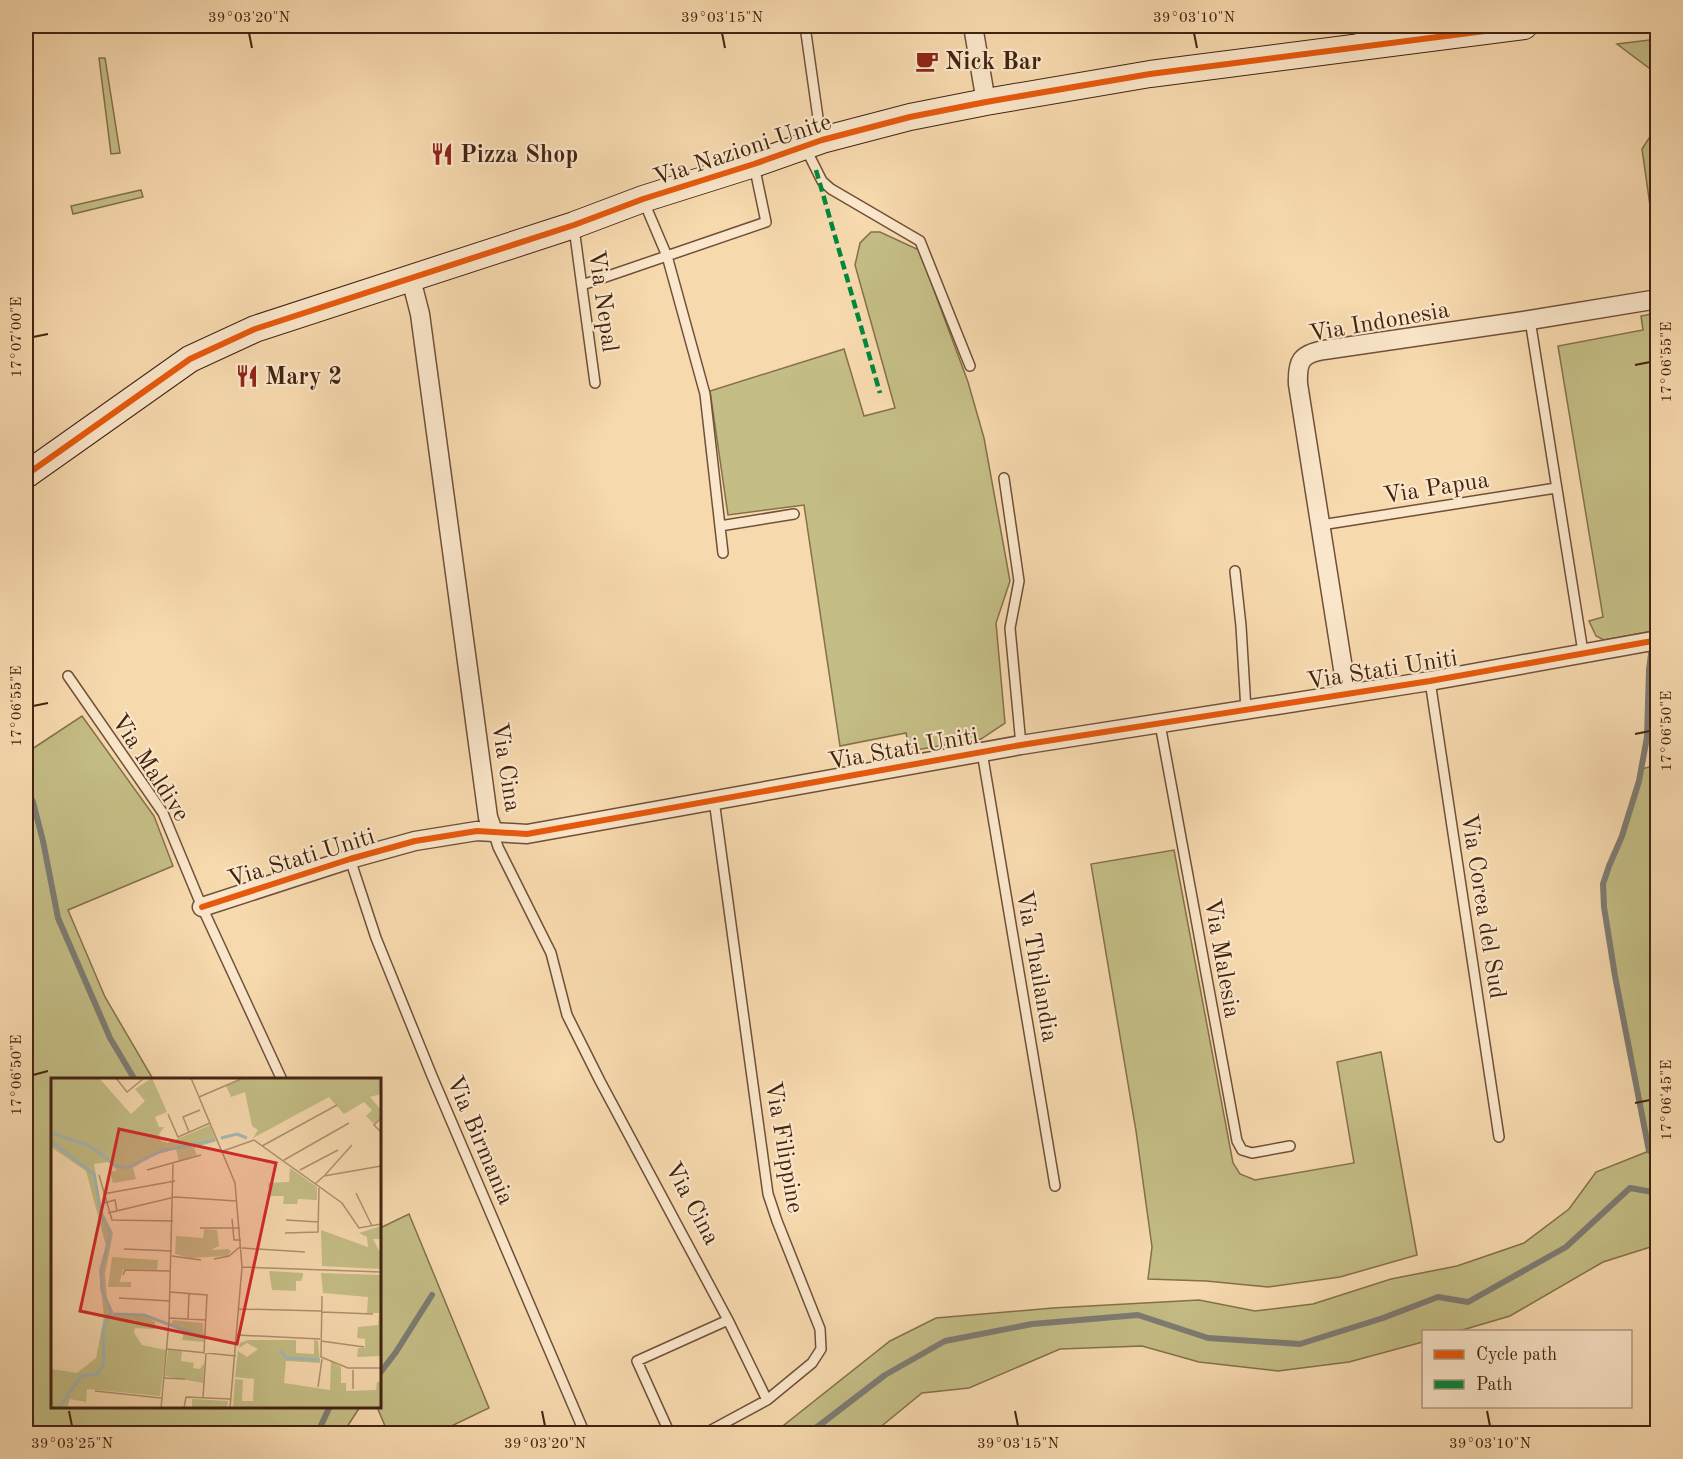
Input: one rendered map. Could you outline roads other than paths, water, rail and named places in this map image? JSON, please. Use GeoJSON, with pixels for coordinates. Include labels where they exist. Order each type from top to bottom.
{"type":"FeatureCollection","features":[{"type":"Feature","properties":{"kind":"street"},"geometry":{"type":"LineString","coordinates":[[973,26],[986,102]]}},
{"type":"Feature","properties":{"kind":"street","name":"Via Nazioni Unite"},"geometry":{"type":"LineString","coordinates":[[26,475],[190,358],[255,329],[574,225],[644,199],[813,143],[910,117],[986,102],[1365,36],[1524,26]]}},
{"type":"Feature","properties":{"kind":"street","name":"Via Cina"},"geometry":{"type":"LineString","coordinates":[[411,279],[420,314],[487,806],[493,831]]}},
{"type":"Feature","properties":{"kind":"street","name":"Via Indonesia"},"geometry":{"type":"LineString","coordinates":[[1347,694],[1298,384],[1298,365],[1302,359],[1324,350],[1658,299]]}},
{"type":"Feature","properties":{"kind":"street","name":"Via Stati Uniti"},"geometry":{"type":"LineString","coordinates":[[202,907],[350,859],[415,841],[477,831],[527,834],[1021,745],[1430,681],[1658,640]]}},
{"type":"Feature","properties":{"kind":"lane"},"geometry":{"type":"LineString","coordinates":[[805,26],[813,143],[819,176],[831,189],[920,241],[970,366]]}},
{"type":"Feature","properties":{"kind":"lane"},"geometry":{"type":"LineString","coordinates":[[582,285],[766,222],[754,164]]}},
{"type":"Feature","properties":{"kind":"lane"},"geometry":{"type":"LineString","coordinates":[[644,199],[667,256],[705,394],[723,553]]}},
{"type":"Feature","properties":{"kind":"lane","name":"Via Nepal"},"geometry":{"type":"LineString","coordinates":[[574,225],[595,383]]}},
{"type":"Feature","properties":{"kind":"lane"},"geometry":{"type":"LineString","coordinates":[[1530,320],[1583,652]]}},
{"type":"Feature","properties":{"kind":"lane"},"geometry":{"type":"LineString","coordinates":[[1004,478],[1019,581],[1010,628],[1021,745]]}},
{"type":"Feature","properties":{"kind":"lane","name":"Via Papua"},"geometry":{"type":"LineString","coordinates":[[1321,525],[1556,488]]}},
{"type":"Feature","properties":{"kind":"lane"},"geometry":{"type":"LineString","coordinates":[[720,526],[794,514]]}},
{"type":"Feature","properties":{"kind":"lane"},"geometry":{"type":"LineString","coordinates":[[1235,572],[1246,710]]}},
{"type":"Feature","properties":{"kind":"lane","name":"Via Maldive"},"geometry":{"type":"LineString","coordinates":[[68,676],[163,813],[202,907],[281,1078]]}},
{"type":"Feature","properties":{"kind":"lane","name":"Via Corea del Sud"},"geometry":{"type":"LineString","coordinates":[[1430,681],[1499,1137]]}},
{"type":"Feature","properties":{"kind":"lane","name":"Via Malesia"},"geometry":{"type":"LineString","coordinates":[[1160,724],[1237,1142],[1242,1150],[1252,1153],[1290,1146]]}},
{"type":"Feature","properties":{"kind":"lane","name":"Via Thailandia"},"geometry":{"type":"LineString","coordinates":[[982,752],[1055,1186]]}},
{"type":"Feature","properties":{"kind":"lane","name":"Via Filippine"},"geometry":{"type":"LineString","coordinates":[[704,1434],[767,1400],[812,1363],[820,1349],[822,1339],[768,1194],[714,800]]}},
{"type":"Feature","properties":{"kind":"lane","name":"Via Cina"},"geometry":{"type":"LineString","coordinates":[[493,831],[498,847],[551,953],[567,1014],[600,1081],[728,1320],[767,1400]]}},
{"type":"Feature","properties":{"kind":"lane","name":"Via Birmania"},"geometry":{"type":"LineString","coordinates":[[350,859],[376,938],[419,1044],[585,1434]]}},
{"type":"Feature","properties":{"kind":"lane"},"geometry":{"type":"LineString","coordinates":[[670,1434],[637,1361],[728,1320]]}},
{"type":"Feature","properties":{"kind":"waterway"},"geometry":{"type":"LineString","coordinates":[[1649,1151],[1615,976],[1604,907],[1603,884],[1622,836],[1639,781],[1647,737],[1649,670],[1658,600]]}},
{"type":"Feature","properties":{"kind":"waterway"},"geometry":{"type":"LineString","coordinates":[[26,789],[33,802],[43,841],[58,918],[110,1038],[134,1078]]}},
{"type":"Feature","properties":{"kind":"waterway"},"geometry":{"type":"LineString","coordinates":[[808,1434],[885,1375],[945,1341],[1032,1324],[1138,1315],[1208,1338],[1300,1344],[1383,1318],[1438,1297],[1468,1302],[1566,1247],[1630,1188],[1658,1193]]}},
{"type":"Feature","properties":{"kind":"waterway"},"geometry":{"type":"LineString","coordinates":[[381,1372],[432,1295]]}},
{"type":"Feature","properties":{"kind":"waterway"},"geometry":{"type":"LineString","coordinates":[[317,1434],[329,1408]]}},
{"type":"Feature","properties":{"kind":"place","name":"Nick Bar"},"geometry":{"type":"Point","coordinates":[927,61]}},
{"type":"Feature","properties":{"kind":"place","name":"Pizza Shop"},"geometry":{"type":"Point","coordinates":[442,154]}},
{"type":"Feature","properties":{"kind":"place","name":"Mary 2"},"geometry":{"type":"Point","coordinates":[247,376]}}]}
